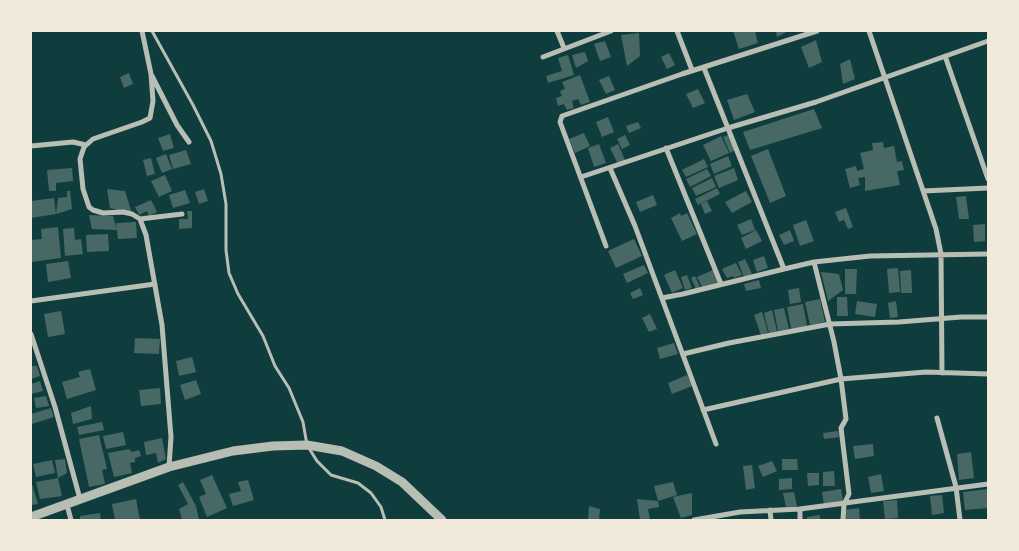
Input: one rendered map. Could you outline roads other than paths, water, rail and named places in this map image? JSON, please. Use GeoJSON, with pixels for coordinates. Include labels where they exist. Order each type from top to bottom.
{"type":"FeatureCollection","features":[{"type":"Feature","properties":{"kind":"street"},"geometry":{"type":"LineString","coordinates":[[142,31],[151,74],[153,101],[150,118],[93,140],[86,145],[80,159],[83,189],[92,210],[104,213],[123,212],[132,214],[140,219],[146,234],[162,325],[171,438],[168,467]]}},
{"type":"Feature","properties":{"kind":"street"},"geometry":{"type":"LineString","coordinates":[[557,31],[564,48]]}},
{"type":"Feature","properties":{"kind":"street"},"geometry":{"type":"LineString","coordinates":[[543,57],[611,31]]}},
{"type":"Feature","properties":{"kind":"street"},"geometry":{"type":"LineString","coordinates":[[677,31],[692,70]]}},
{"type":"Feature","properties":{"kind":"street"},"geometry":{"type":"LineString","coordinates":[[606,246],[560,122],[561,117],[799,34],[817,31]]}},
{"type":"Feature","properties":{"kind":"street"},"geometry":{"type":"LineString","coordinates":[[869,31],[936,229],[941,254],[942,373]]}},
{"type":"Feature","properties":{"kind":"street"},"geometry":{"type":"LineString","coordinates":[[581,177],[728,128],[816,102],[988,41]]}},
{"type":"Feature","properties":{"kind":"street"},"geometry":{"type":"LineString","coordinates":[[945,56],[988,179]]}},
{"type":"Feature","properties":{"kind":"street"},"geometry":{"type":"LineString","coordinates":[[704,68],[784,269]]}},
{"type":"Feature","properties":{"kind":"street"},"geometry":{"type":"LineString","coordinates":[[151,74],[177,125],[189,142]]}},
{"type":"Feature","properties":{"kind":"street"},"geometry":{"type":"LineString","coordinates":[[31,146],[73,142],[86,145]]}},
{"type":"Feature","properties":{"kind":"street"},"geometry":{"type":"LineString","coordinates":[[666,148],[721,284]]}},
{"type":"Feature","properties":{"kind":"street"},"geometry":{"type":"LineString","coordinates":[[610,168],[635,226],[716,444]]}},
{"type":"Feature","properties":{"kind":"street"},"geometry":{"type":"LineString","coordinates":[[923,191],[988,188]]}},
{"type":"Feature","properties":{"kind":"street"},"geometry":{"type":"LineString","coordinates":[[140,219],[182,214]]}},
{"type":"Feature","properties":{"kind":"street"},"geometry":{"type":"LineString","coordinates":[[662,298],[814,262],[870,256],[988,254]]}},
{"type":"Feature","properties":{"kind":"street"},"geometry":{"type":"LineString","coordinates":[[814,262],[830,324],[841,379],[846,421],[841,428],[849,494],[844,504],[843,520]]}},
{"type":"Feature","properties":{"kind":"street"},"geometry":{"type":"LineString","coordinates":[[31,302],[155,284]]}},
{"type":"Feature","properties":{"kind":"street"},"geometry":{"type":"LineString","coordinates":[[683,354],[729,343],[830,324],[988,317]]}},
{"type":"Feature","properties":{"kind":"street"},"geometry":{"type":"LineString","coordinates":[[31,334],[80,500]]}},
{"type":"Feature","properties":{"kind":"street"},"geometry":{"type":"LineString","coordinates":[[703,410],[841,379],[926,372],[988,374]]}},
{"type":"Feature","properties":{"kind":"street"},"geometry":{"type":"LineString","coordinates":[[937,418],[956,487],[960,520]]}},
{"type":"Feature","properties":{"kind":"street"},"geometry":{"type":"LineString","coordinates":[[31,517],[168,467],[233,451],[273,446],[307,445],[342,451],[376,466],[402,482],[442,520]]}},
{"type":"Feature","properties":{"kind":"street"},"geometry":{"type":"LineString","coordinates":[[694,520],[719,515],[770,510],[800,510],[988,484]]}},
{"type":"Feature","properties":{"kind":"street"},"geometry":{"type":"LineString","coordinates":[[67,505],[71,520]]}},
{"type":"Feature","properties":{"kind":"street"},"geometry":{"type":"LineString","coordinates":[[770,510],[771,520]]}},
{"type":"Feature","properties":{"kind":"street"},"geometry":{"type":"LineString","coordinates":[[800,510],[800,520]]}},
{"type":"Feature","properties":{"kind":"lane"},"geometry":{"type":"LineString","coordinates":[[152,31],[194,105],[211,142],[221,174],[226,204],[226,250],[230,273],[242,300],[263,336],[275,366],[288,388],[303,422],[307,445],[316,461],[331,475],[358,483],[371,493],[382,507],[385,520]]}}]}
